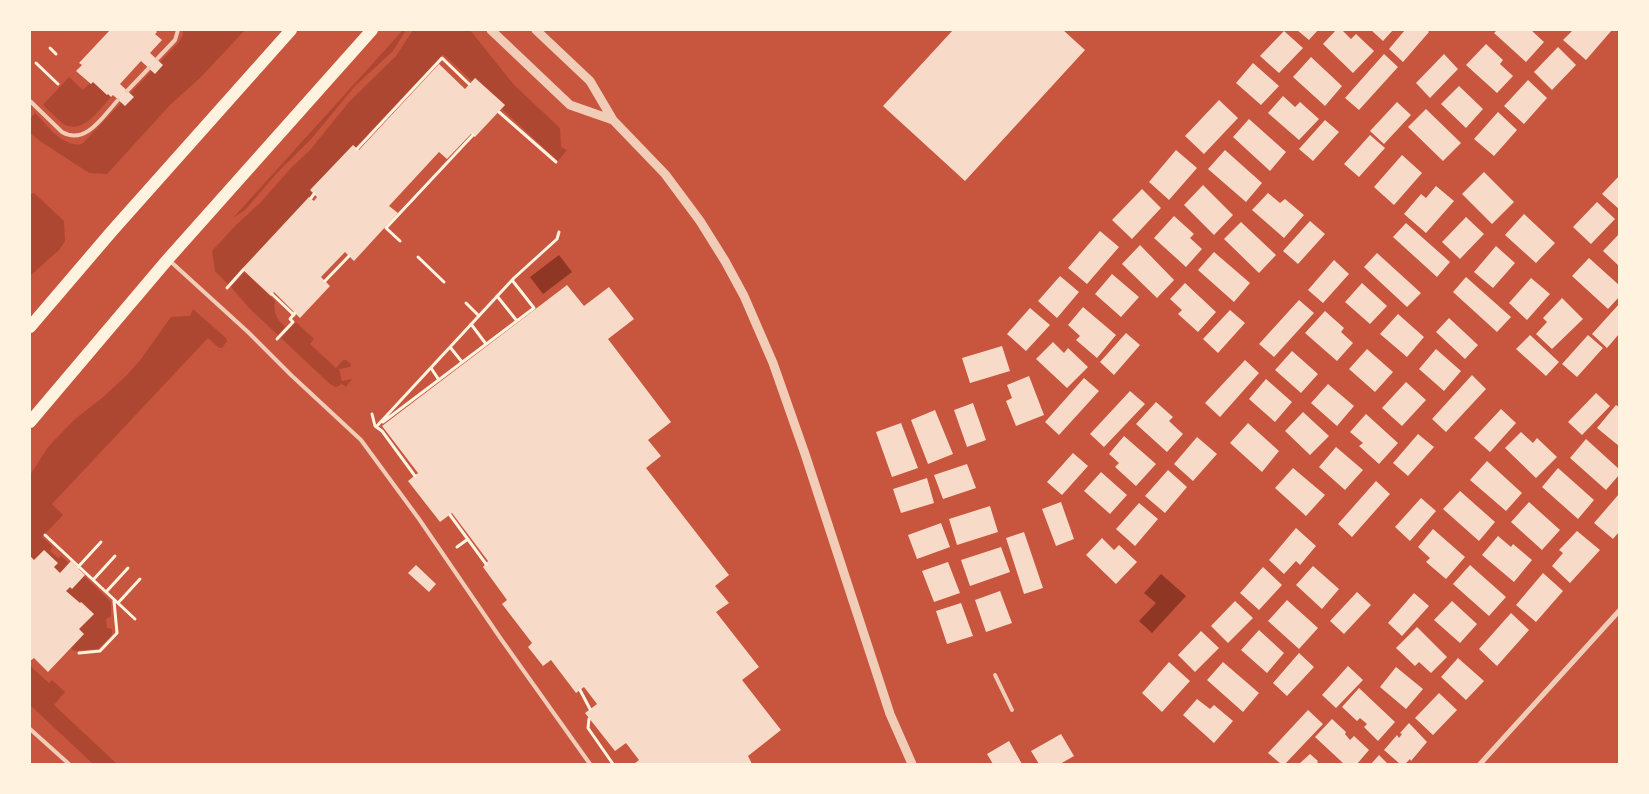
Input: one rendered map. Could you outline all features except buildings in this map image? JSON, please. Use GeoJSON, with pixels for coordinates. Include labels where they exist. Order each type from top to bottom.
{"type":"FeatureCollection","features":[{"type":"Feature","properties":{"kind":"main road"},"geometry":{"type":"LineString","coordinates":[[30,327],[112,231],[291,30]]}},
{"type":"Feature","properties":{"kind":"main road"},"geometry":{"type":"LineString","coordinates":[[30,422],[168,259],[372,30]]}},
{"type":"Feature","properties":{"kind":"street"},"geometry":{"type":"LineString","coordinates":[[491,30],[570,105],[613,120]]}},
{"type":"Feature","properties":{"kind":"street"},"geometry":{"type":"LineString","coordinates":[[536,30],[590,81],[613,120],[665,174],[700,220],[726,261],[744,296],[773,363],[808,463],[890,714],[912,764]]}},
{"type":"Feature","properties":{"kind":"street"},"geometry":{"type":"LineString","coordinates":[[1480,764],[1619,611]]}},
{"type":"Feature","properties":{"kind":"lane"},"geometry":{"type":"LineString","coordinates":[[157,59],[175,40],[178,30]]}},
{"type":"Feature","properties":{"kind":"lane"},"geometry":{"type":"LineString","coordinates":[[127,91],[149,68]]}},
{"type":"Feature","properties":{"kind":"lane"},"geometry":{"type":"LineString","coordinates":[[30,101],[62,132],[69,136],[76,136],[88,132],[118,100]]}},
{"type":"Feature","properties":{"kind":"lane"},"geometry":{"type":"LineString","coordinates":[[168,259],[361,440],[419,519],[590,764]]}},
{"type":"Feature","properties":{"kind":"lane"},"geometry":{"type":"LineString","coordinates":[[995,675],[1012,710]]}},
{"type":"Feature","properties":{"kind":"lane"},"geometry":{"type":"LineString","coordinates":[[30,729],[69,764]]}},
{"type":"Feature","properties":{"kind":"path"},"geometry":{"type":"LineString","coordinates":[[50,48],[56,54]]}},
{"type":"Feature","properties":{"kind":"path"},"geometry":{"type":"LineString","coordinates":[[357,149],[442,58],[469,84]]}},
{"type":"Feature","properties":{"kind":"path"},"geometry":{"type":"LineString","coordinates":[[36,63],[58,84]]}},
{"type":"Feature","properties":{"kind":"path"},"geometry":{"type":"LineString","coordinates":[[499,112],[556,162]]}},
{"type":"Feature","properties":{"kind":"path"},"geometry":{"type":"LineString","coordinates":[[400,241],[386,228],[473,136]]}},
{"type":"Feature","properties":{"kind":"path"},"geometry":{"type":"LineString","coordinates":[[311,198],[314,194]]}},
{"type":"Feature","properties":{"kind":"path"},"geometry":{"type":"LineString","coordinates":[[376,427],[512,280],[557,239],[559,232]]}},
{"type":"Feature","properties":{"kind":"path"},"geometry":{"type":"LineString","coordinates":[[325,281],[349,256]]}},
{"type":"Feature","properties":{"kind":"path"},"geometry":{"type":"LineString","coordinates":[[418,257],[444,282]]}},
{"type":"Feature","properties":{"kind":"path"},"geometry":{"type":"LineString","coordinates":[[227,288],[243,270]]}},
{"type":"Feature","properties":{"kind":"path"},"geometry":{"type":"LineString","coordinates":[[376,427],[534,308],[512,280]]}},
{"type":"Feature","properties":{"kind":"path"},"geometry":{"type":"LineString","coordinates":[[272,294],[295,314],[290,319],[293,322],[277,339]]}},
{"type":"Feature","properties":{"kind":"path"},"geometry":{"type":"LineString","coordinates":[[497,296],[517,321]]}},
{"type":"Feature","properties":{"kind":"path"},"geometry":{"type":"LineString","coordinates":[[466,303],[479,316]]}},
{"type":"Feature","properties":{"kind":"path"},"geometry":{"type":"LineString","coordinates":[[471,324],[486,344]]}},
{"type":"Feature","properties":{"kind":"path"},"geometry":{"type":"LineString","coordinates":[[450,347],[462,362]]}},
{"type":"Feature","properties":{"kind":"path"},"geometry":{"type":"LineString","coordinates":[[431,368],[439,380]]}},
{"type":"Feature","properties":{"kind":"path"},"geometry":{"type":"LineString","coordinates":[[372,414],[376,427],[382,431],[415,476]]}},
{"type":"Feature","properties":{"kind":"path"},"geometry":{"type":"LineString","coordinates":[[450,515],[486,564]]}},
{"type":"Feature","properties":{"kind":"path"},"geometry":{"type":"LineString","coordinates":[[44,534],[134,619]]}},
{"type":"Feature","properties":{"kind":"path"},"geometry":{"type":"LineString","coordinates":[[457,547],[468,540]]}},
{"type":"Feature","properties":{"kind":"path"},"geometry":{"type":"LineString","coordinates":[[79,567],[101,542]]}},
{"type":"Feature","properties":{"kind":"path"},"geometry":{"type":"LineString","coordinates":[[93,580],[115,556]]}},
{"type":"Feature","properties":{"kind":"path"},"geometry":{"type":"LineString","coordinates":[[106,592],[128,568]]}},
{"type":"Feature","properties":{"kind":"path"},"geometry":{"type":"LineString","coordinates":[[118,604],[140,579]]}},
{"type":"Feature","properties":{"kind":"path"},"geometry":{"type":"LineString","coordinates":[[79,653],[100,651],[117,633],[114,600]]}},
{"type":"Feature","properties":{"kind":"path"},"geometry":{"type":"LineString","coordinates":[[580,690],[590,709]]}},
{"type":"Feature","properties":{"kind":"path"},"geometry":{"type":"LineString","coordinates":[[589,719],[588,728],[613,764]]}},
{"type":"Feature","properties":{"kind":"shaded area"},"geometry":{"type":"Polygon","coordinates":[[[183,30],[245,30],[201,77],[170,105],[107,174],[89,173],[30,133],[30,119],[35,113],[50,129],[68,143],[82,144],[179,42],[183,35],[183,30]]]}},
{"type":"Feature","properties":{"kind":"shaded area"},"geometry":{"type":"Polygon","coordinates":[[[403,30],[406,30],[393,51],[355,86],[312,138],[277,173],[245,210],[233,218],[403,30]]]}},
{"type":"Feature","properties":{"kind":"shaded area"},"geometry":{"type":"Polygon","coordinates":[[[413,30],[470,30],[514,85],[560,128],[561,147],[567,150],[558,161],[502,109],[505,105],[476,78],[472,81],[442,55],[228,284],[215,271],[212,251],[310,150],[349,102],[396,56],[413,30]]]}},
{"type":"Feature","properties":{"kind":"shaded area"},"geometry":{"type":"Polygon","coordinates":[[[70,76],[83,90],[93,82],[111,97],[90,120],[84,124],[70,127],[63,124],[43,105],[70,76]]]}},
{"type":"Feature","properties":{"kind":"shaded area"},"geometry":{"type":"Polygon","coordinates":[[[34,193],[64,221],[65,241],[60,249],[30,276],[30,194],[34,193]]]}},
{"type":"Feature","properties":{"kind":"shaded area"},"geometry":{"type":"Polygon","coordinates":[[[559,255],[572,272],[543,294],[530,277],[559,255]]]}},
{"type":"Feature","properties":{"kind":"shaded area"},"geometry":{"type":"Polygon","coordinates":[[[245,272],[275,301],[276,316],[285,327],[278,335],[250,309],[231,287],[245,272]]]}},
{"type":"Feature","properties":{"kind":"shaded area"},"geometry":{"type":"Polygon","coordinates":[[[193,309],[227,341],[222,348],[219,348],[208,338],[52,504],[63,515],[42,537],[53,547],[50,551],[58,558],[61,556],[69,563],[60,573],[54,567],[57,563],[44,550],[34,560],[30,556],[30,475],[48,447],[75,419],[127,375],[171,317],[190,316],[193,309]]]}},
{"type":"Feature","properties":{"kind":"shaded area"},"geometry":{"type":"Polygon","coordinates":[[[296,322],[314,339],[310,344],[336,368],[343,360],[351,364],[350,367],[339,369],[342,381],[352,379],[346,387],[342,384],[336,387],[330,384],[281,338],[296,322]]]}},
{"type":"Feature","properties":{"kind":"shaded area"},"geometry":{"type":"Polygon","coordinates":[[[1161,574],[1186,596],[1152,633],[1139,621],[1156,603],[1144,593],[1161,574]]]}},
{"type":"Feature","properties":{"kind":"shaded area"},"geometry":{"type":"Polygon","coordinates":[[[84,576],[111,602],[111,616],[106,619],[107,628],[112,629],[112,635],[98,649],[74,651],[71,648],[84,634],[79,629],[94,614],[82,602],[80,603],[66,591],[70,587],[72,589],[84,576]]]}},
{"type":"Feature","properties":{"kind":"shaded area"},"geometry":{"type":"Polygon","coordinates":[[[30,666],[49,683],[52,680],[65,692],[54,705],[117,764],[93,764],[30,705],[30,666]]]}}]}
